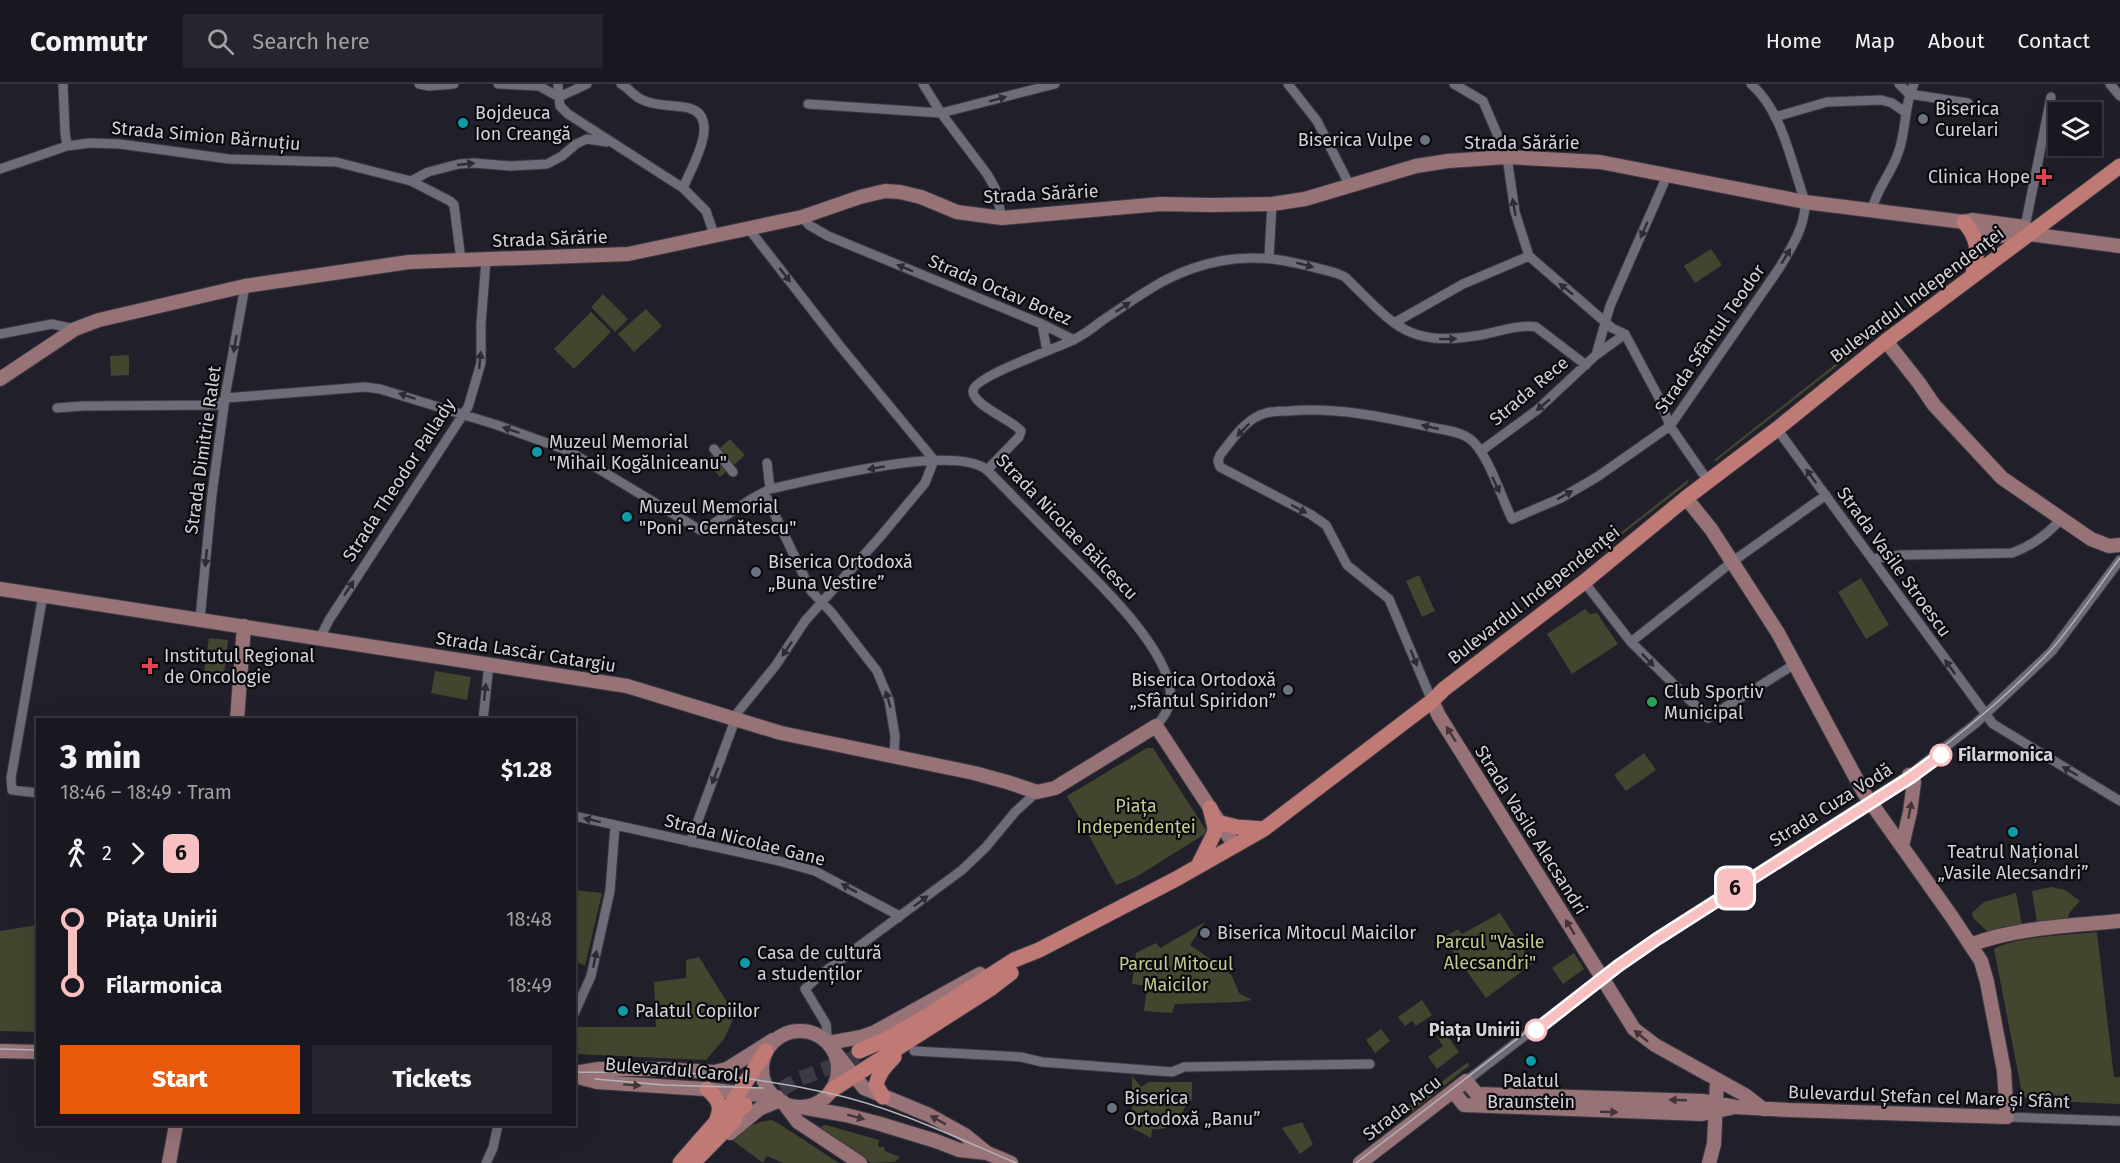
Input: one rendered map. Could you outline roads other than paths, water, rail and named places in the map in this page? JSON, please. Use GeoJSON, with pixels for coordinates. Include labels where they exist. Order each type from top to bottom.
{"type":"FeatureCollection","features":[{"type":"Feature","properties":{"kind":"main road","name":"Bulevardul Independenței"},"geometry":{"type":"LineString","coordinates":[[1016,964],[1263,829],[1432,701],[1452,683],[1584,582],[1686,498],[2027,231],[2120,166]]}},
{"type":"Feature","properties":{"kind":"main road"},"geometry":{"type":"LineString","coordinates":[[1964,222],[1974,235],[1977,247],[1973,274]]}},
{"type":"Feature","properties":{"kind":"main road"},"geometry":{"type":"LineString","coordinates":[[1197,867],[1214,834],[1215,828],[1210,808]]}},
{"type":"Feature","properties":{"kind":"main road"},"geometry":{"type":"LineString","coordinates":[[1221,823],[1263,829]]}},
{"type":"Feature","properties":{"kind":"main road"},"geometry":{"type":"LineString","coordinates":[[883,1097],[876,1085],[882,1068],[990,989],[1016,964]]}},
{"type":"Feature","properties":{"kind":"main road"},"geometry":{"type":"LineString","coordinates":[[860,1053],[918,1026],[1016,964]]}},
{"type":"Feature","properties":{"kind":"main road"},"geometry":{"type":"LineString","coordinates":[[832,1090],[855,1075],[914,1045]]}},
{"type":"Feature","properties":{"kind":"main road"},"geometry":{"type":"LineString","coordinates":[[693,1163],[726,1128],[744,1102],[766,1051]]}},
{"type":"Feature","properties":{"kind":"main road"},"geometry":{"type":"LineString","coordinates":[[707,1089],[721,1108],[715,1123]]}},
{"type":"Feature","properties":{"kind":"main road"},"geometry":{"type":"LineString","coordinates":[[680,1163],[715,1123],[744,1102]]}},
{"type":"Feature","properties":{"kind":"main road"},"geometry":{"type":"LineString","coordinates":[[687,1163],[744,1102]]}},
{"type":"Feature","properties":{"kind":"street"},"geometry":{"type":"LineString","coordinates":[[63,84],[64,132],[67,146]]}},
{"type":"Feature","properties":{"kind":"street"},"geometry":{"type":"LineString","coordinates":[[419,84],[429,86],[454,84]]}},
{"type":"Feature","properties":{"kind":"street"},"geometry":{"type":"LineString","coordinates":[[498,84],[540,86],[559,97]]}},
{"type":"Feature","properties":{"kind":"street"},"geometry":{"type":"LineString","coordinates":[[558,84],[560,106],[568,114],[683,188],[706,211],[716,237]]}},
{"type":"Feature","properties":{"kind":"street"},"geometry":{"type":"LineString","coordinates":[[559,97],[587,84]]}},
{"type":"Feature","properties":{"kind":"street"},"geometry":{"type":"LineString","coordinates":[[621,84],[647,102],[691,108],[701,115],[704,122],[704,135],[683,188]]}},
{"type":"Feature","properties":{"kind":"street"},"geometry":{"type":"LineString","coordinates":[[923,84],[941,113],[987,174],[995,188],[1002,218]]}},
{"type":"Feature","properties":{"kind":"street"},"geometry":{"type":"LineString","coordinates":[[808,104],[941,113],[1055,84]]}},
{"type":"Feature","properties":{"kind":"street"},"geometry":{"type":"LineString","coordinates":[[1288,84],[1317,121],[1349,184]]}},
{"type":"Feature","properties":{"kind":"street"},"geometry":{"type":"LineString","coordinates":[[1454,84],[1481,99],[1507,157],[1515,212],[1529,256],[1612,328],[1625,334],[1671,426],[1708,481]]}},
{"type":"Feature","properties":{"kind":"street"},"geometry":{"type":"LineString","coordinates":[[1751,84],[1773,108],[1786,140],[1805,202]]}},
{"type":"Feature","properties":{"kind":"street"},"geometry":{"type":"LineString","coordinates":[[1899,84],[1909,94],[1968,103]]}},
{"type":"Feature","properties":{"kind":"street"},"geometry":{"type":"LineString","coordinates":[[1872,210],[1875,196],[1898,155],[1909,94],[1914,84]]}},
{"type":"Feature","properties":{"kind":"street"},"geometry":{"type":"LineString","coordinates":[[2109,84],[2120,96]]}},
{"type":"Feature","properties":{"kind":"street"},"geometry":{"type":"LineString","coordinates":[[2027,231],[2051,97]]}},
{"type":"Feature","properties":{"kind":"street"},"geometry":{"type":"LineString","coordinates":[[1775,117],[1827,102],[1881,99],[1905,112]]}},
{"type":"Feature","properties":{"kind":"street"},"geometry":{"type":"LineString","coordinates":[[411,181],[428,172],[459,164],[510,166],[547,164],[587,139],[612,143]]}},
{"type":"Feature","properties":{"kind":"street","name":"Strada Simion Bărnuțiu"},"geometry":{"type":"LineString","coordinates":[[0,169],[67,146],[90,143],[120,144],[230,159],[336,162],[411,181],[450,201],[454,206],[461,260]]}},
{"type":"Feature","properties":{"kind":"street","name":"Strada Sărărie"},"geometry":{"type":"LineString","coordinates":[[0,379],[75,329],[99,320],[245,286],[409,262],[628,254],[802,218],[885,191],[921,197],[957,212],[1002,218],[1161,204],[1209,206],[1272,204],[1305,200],[1349,184],[1416,166],[1448,161],[1507,157],[1600,162],[1805,202],[1964,222],[1978,230],[2000,236],[2027,231],[2120,246]]}},
{"type":"Feature","properties":{"kind":"street"},"geometry":{"type":"LineString","coordinates":[[1596,355],[1604,320],[1667,176]]}},
{"type":"Feature","properties":{"kind":"street","name":"Strada Sfântul Teodor"},"geometry":{"type":"LineString","coordinates":[[1481,451],[1512,519],[1561,498],[1671,426],[1784,260],[1802,224],[1805,202]]}},
{"type":"Feature","properties":{"kind":"street"},"geometry":{"type":"LineString","coordinates":[[1269,257],[1272,204]]}},
{"type":"Feature","properties":{"kind":"street","name":"Strada Octav Botez"},"geometry":{"type":"LineString","coordinates":[[802,218],[828,236],[1042,324],[1074,340]]}},
{"type":"Feature","properties":{"kind":"street"},"geometry":{"type":"LineString","coordinates":[[690,842],[738,712],[776,664],[805,621],[925,483],[934,460],[840,346],[749,229]]}},
{"type":"Feature","properties":{"kind":"street"},"geometry":{"type":"LineString","coordinates":[[1394,323],[1463,284],[1529,256]]}},
{"type":"Feature","properties":{"kind":"street"},"geometry":{"type":"LineString","coordinates":[[1074,340],[1167,278],[1195,267],[1223,261],[1269,257],[1298,263],[1345,278],[1394,323],[1412,335],[1455,340],[1532,326],[1539,328],[1586,365]]}},
{"type":"Feature","properties":{"kind":"street","name":"Strada Theodor Pallady"},"geometry":{"type":"LineString","coordinates":[[320,638],[334,611],[468,407],[481,363],[486,260]]}},
{"type":"Feature","properties":{"kind":"street","name":"Strada Dimitrie Ralet"},"geometry":{"type":"LineString","coordinates":[[200,619],[212,494],[245,286]]}},
{"type":"Feature","properties":{"kind":"street"},"geometry":{"type":"LineString","coordinates":[[0,334],[52,324],[75,329]]}},
{"type":"Feature","properties":{"kind":"street"},"geometry":{"type":"LineString","coordinates":[[1042,324],[1047,351]]}},
{"type":"Feature","properties":{"kind":"street","name":"Strada Rece"},"geometry":{"type":"LineString","coordinates":[[1481,451],[1537,410],[1596,355],[1625,334]]}},
{"type":"Feature","properties":{"kind":"street","name":"Strada Octav Botez"},"geometry":{"type":"LineString","coordinates":[[987,470],[1019,437],[1021,430],[995,415],[974,396],[975,386],[998,372],[1074,340]]}},
{"type":"Feature","properties":{"kind":"street"},"geometry":{"type":"LineString","coordinates":[[1886,341],[1934,405],[2002,478],[2091,539],[2109,546],[2120,545]]}},
{"type":"Feature","properties":{"kind":"street"},"geometry":{"type":"LineString","coordinates":[[57,408],[218,405],[226,398],[365,387],[395,393],[569,451],[700,530],[767,490]]}},
{"type":"Feature","properties":{"kind":"street"},"geometry":{"type":"LineString","coordinates":[[1432,701],[1389,599],[1347,565],[1326,525],[1310,514],[1220,467],[1218,461],[1244,427],[1253,420],[1267,413],[1301,410],[1380,416],[1458,433],[1469,438],[1481,451]]}},
{"type":"Feature","properties":{"kind":"street","name":"Strada Vasile Stroescu"},"geometry":{"type":"LineString","coordinates":[[1777,429],[1993,724],[2006,734],[2120,801]]}},
{"type":"Feature","properties":{"kind":"street"},"geometry":{"type":"LineString","coordinates":[[714,449],[733,472]]}},
{"type":"Feature","properties":{"kind":"street","name":"Strada Nicolae Bălcescu"},"geometry":{"type":"LineString","coordinates":[[767,490],[879,467],[934,460],[972,462],[981,465],[1117,602],[1144,638],[1164,670],[1170,689],[1167,711],[1156,726]]}},
{"type":"Feature","properties":{"kind":"street"},"geometry":{"type":"LineString","coordinates":[[767,464],[767,490],[811,591],[877,671],[889,700],[895,736],[894,757]]}},
{"type":"Feature","properties":{"kind":"street"},"geometry":{"type":"LineString","coordinates":[[1630,642],[1732,562],[1826,495]]}},
{"type":"Feature","properties":{"kind":"street"},"geometry":{"type":"LineString","coordinates":[[1686,498],[1711,529],[1795,664],[1839,750],[1869,800],[1981,961],[2004,1071],[2007,1117]]}},
{"type":"Feature","properties":{"kind":"street"},"geometry":{"type":"LineString","coordinates":[[1872,559],[1901,555],[2012,552],[2023,549],[2051,531],[2061,519]]}},
{"type":"Feature","properties":{"kind":"street","name":"Strada Cuza Vodă"},"geometry":{"type":"LineString","coordinates":[[1466,1081],[1655,938],[1940,753],[1985,715],[2052,651],[2120,561]]}},
{"type":"Feature","properties":{"kind":"street"},"geometry":{"type":"LineString","coordinates":[[1584,582],[1630,642],[1708,717],[1795,664]]}},
{"type":"Feature","properties":{"kind":"street","name":"Strada Lascăr Catargiu"},"geometry":{"type":"LineString","coordinates":[[0,589],[627,686],[735,721],[781,733],[985,776],[1036,792]]}},
{"type":"Feature","properties":{"kind":"street"},"geometry":{"type":"LineString","coordinates":[[36,793],[12,790],[11,778],[43,595]]}},
{"type":"Feature","properties":{"kind":"street"},"geometry":{"type":"LineString","coordinates":[[237,718],[244,626]]}},
{"type":"Feature","properties":{"kind":"street"},"geometry":{"type":"LineString","coordinates":[[483,718],[489,664]]}},
{"type":"Feature","properties":{"kind":"street","name":"Strada Vasile Alecsandri"},"geometry":{"type":"LineString","coordinates":[[1432,701],[1439,716],[1634,1029],[1642,1038],[1745,1095],[1763,1109]]}},
{"type":"Feature","properties":{"kind":"street"},"geometry":{"type":"LineString","coordinates":[[798,1107],[818,1102],[832,1090],[836,1080],[837,1064],[830,1046],[826,1024],[805,989],[820,975],[962,870],[1036,792],[1054,788],[1156,726],[1235,846]]}},
{"type":"Feature","properties":{"kind":"street"},"geometry":{"type":"LineString","coordinates":[[1902,846],[1914,782],[1909,775]]}},
{"type":"Feature","properties":{"kind":"street","name":"Strada Nicolae Gane"},"geometry":{"type":"LineString","coordinates":[[576,816],[775,860],[815,871],[896,914],[898,918]]}},
{"type":"Feature","properties":{"kind":"street"},"geometry":{"type":"LineString","coordinates":[[576,1010],[591,976],[610,891],[615,826]]}},
{"type":"Feature","properties":{"kind":"street"},"geometry":{"type":"LineString","coordinates":[[1971,945],[1987,938],[2120,921]]}},
{"type":"Feature","properties":{"kind":"street"},"geometry":{"type":"LineString","coordinates":[[830,1046],[875,1032],[979,975],[1016,964]]}},
{"type":"Feature","properties":{"kind":"street"},"geometry":{"type":"LineString","coordinates":[[860,1163],[798,1122],[765,1081],[763,1068],[766,1051],[787,1033],[808,1031],[830,1046],[864,1088],[928,1115],[965,1135],[987,1153]]}},
{"type":"Feature","properties":{"kind":"street","name":"Bulevardul Carol I"},"geometry":{"type":"LineString","coordinates":[[576,1074],[598,1069],[714,1072],[728,1069],[755,1049],[787,1033]]}},
{"type":"Feature","properties":{"kind":"street"},"geometry":{"type":"LineString","coordinates":[[914,1045],[1021,1057],[1042,1062],[1172,1072],[1184,1067],[1370,1064]]}},
{"type":"Feature","properties":{"kind":"street"},"geometry":{"type":"LineString","coordinates":[[0,1051],[36,1052]]}},
{"type":"Feature","properties":{"kind":"street","name":"Bulevardul Carol I"},"geometry":{"type":"LineString","coordinates":[[576,1076],[597,1082],[707,1089],[744,1102],[780,1100]]}},
{"type":"Feature","properties":{"kind":"street"},"geometry":{"type":"LineString","coordinates":[[1709,1163],[1714,1144],[1717,1080]]}},
{"type":"Feature","properties":{"kind":"street","name":"Bulevardul Ștefan cel Mare și Sfânt"},"geometry":{"type":"LineString","coordinates":[[1466,1081],[1477,1094],[1716,1108],[2120,1121]]}},
{"type":"Feature","properties":{"kind":"street","name":"Strada Arcu"},"geometry":{"type":"LineString","coordinates":[[1360,1163],[1466,1081]]}},
{"type":"Feature","properties":{"kind":"street","name":"Bulevardul Ștefan cel Mare și Sfânt"},"geometry":{"type":"LineString","coordinates":[[1453,1091],[1464,1105],[1680,1114],[1716,1108]]}},
{"type":"Feature","properties":{"kind":"street"},"geometry":{"type":"LineString","coordinates":[[703,1163],[742,1122],[759,1109],[780,1100],[798,1107],[877,1123],[959,1150],[987,1153],[1011,1163]]}},
{"type":"Feature","properties":{"kind":"street"},"geometry":{"type":"LineString","coordinates":[[169,1163],[176,1126]]}},
{"type":"Feature","properties":{"kind":"street"},"geometry":{"type":"LineString","coordinates":[[486,1163],[493,1148],[498,1126]]}},
{"type":"Feature","properties":{"kind":"tunnel"},"geometry":{"type":"LineString","coordinates":[[761,1101],[799,1079],[862,1055]]}},
{"type":"Feature","properties":{"kind":"tram line"},"geometry":{"type":"LineString","coordinates":[[1356,1163],[1654,936],[1908,773],[1946,745],[2000,699],[2051,650],[2120,558]]}},
{"type":"Feature","properties":{"kind":"tram line","name":"6"},"geometry":{"type":"LineString","coordinates":[[1536,1030],[1618,966],[1657,939],[1911,777],[1941,755]]}},
{"type":"Feature","properties":{"kind":"tram line"},"geometry":{"type":"LineString","coordinates":[[0,1049],[36,1050]]}},
{"type":"Feature","properties":{"kind":"tram line"},"geometry":{"type":"LineString","coordinates":[[576,1072],[707,1074],[808,1089],[852,1099],[900,1114],[1016,1163]]}},
{"type":"Feature","properties":{"kind":"tram line"},"geometry":{"type":"LineString","coordinates":[[595,1079],[664,1085],[763,1088]]}},
{"type":"Feature","properties":{"kind":"place","name":"Biserica Curelari"},"geometry":{"type":"Point","coordinates":[1923,119]}},
{"type":"Feature","properties":{"kind":"place","name":"Bojdeuca Ion Creangă"},"geometry":{"type":"Point","coordinates":[463,123]}},
{"type":"Feature","properties":{"kind":"place","name":"Biserica Vulpe"},"geometry":{"type":"Point","coordinates":[1425,140]}},
{"type":"Feature","properties":{"kind":"place","name":"Clinica Hope"},"geometry":{"type":"Point","coordinates":[2044,177]}},
{"type":"Feature","properties":{"kind":"place","name":"Muzeul Memorial \"Mihail Kogălniceanu\""},"geometry":{"type":"Point","coordinates":[537,452]}},
{"type":"Feature","properties":{"kind":"place","name":"Muzeul Memorial \"Poni - Cernătescu\""},"geometry":{"type":"Point","coordinates":[627,517]}},
{"type":"Feature","properties":{"kind":"place","name":"Biserica Ortodoxă „Buna Vestire”"},"geometry":{"type":"Point","coordinates":[756,572]}},
{"type":"Feature","properties":{"kind":"place","name":"Institutul Regional de Oncologie"},"geometry":{"type":"Point","coordinates":[150,666]}},
{"type":"Feature","properties":{"kind":"place","name":"Biserica Ortodoxă „Sfântul Spiridon”"},"geometry":{"type":"Point","coordinates":[1288,690]}},
{"type":"Feature","properties":{"kind":"place","name":"Club Sportiv Municipal"},"geometry":{"type":"Point","coordinates":[1652,702]}},
{"type":"Feature","properties":{"kind":"place","name":"Filarmonica"},"geometry":{"type":"Point","coordinates":[1941,755]}},
{"type":"Feature","properties":{"kind":"place","name":"Teatrul Național „Vasile Alecsandri”"},"geometry":{"type":"Point","coordinates":[2013,832]}},
{"type":"Feature","properties":{"kind":"place","name":"Biserica Mitocul Maicilor"},"geometry":{"type":"Point","coordinates":[1205,933]}},
{"type":"Feature","properties":{"kind":"place","name":"Casa de cultură a studenților"},"geometry":{"type":"Point","coordinates":[745,963]}},
{"type":"Feature","properties":{"kind":"place","name":"Palatul Copiilor"},"geometry":{"type":"Point","coordinates":[623,1011]}},
{"type":"Feature","properties":{"kind":"place","name":"Piața Unirii"},"geometry":{"type":"Point","coordinates":[1536,1030]}},
{"type":"Feature","properties":{"kind":"place","name":"Palatul Braunstein"},"geometry":{"type":"Point","coordinates":[1531,1061]}},
{"type":"Feature","properties":{"kind":"place","name":"Biserica Ortodoxă „Banu”"},"geometry":{"type":"Point","coordinates":[1112,1108]}},
{"type":"Feature","properties":{"kind":"park label","name":"Piața Independenței"},"geometry":{"type":"Point","coordinates":[1136,816]}},
{"type":"Feature","properties":{"kind":"park label","name":"Parcul \"Vasile Alecsandri\""},"geometry":{"type":"Point","coordinates":[1490,952]}},
{"type":"Feature","properties":{"kind":"park label","name":"Parcul Mitocul Maicilor"},"geometry":{"type":"Point","coordinates":[1176,974]}}]}
